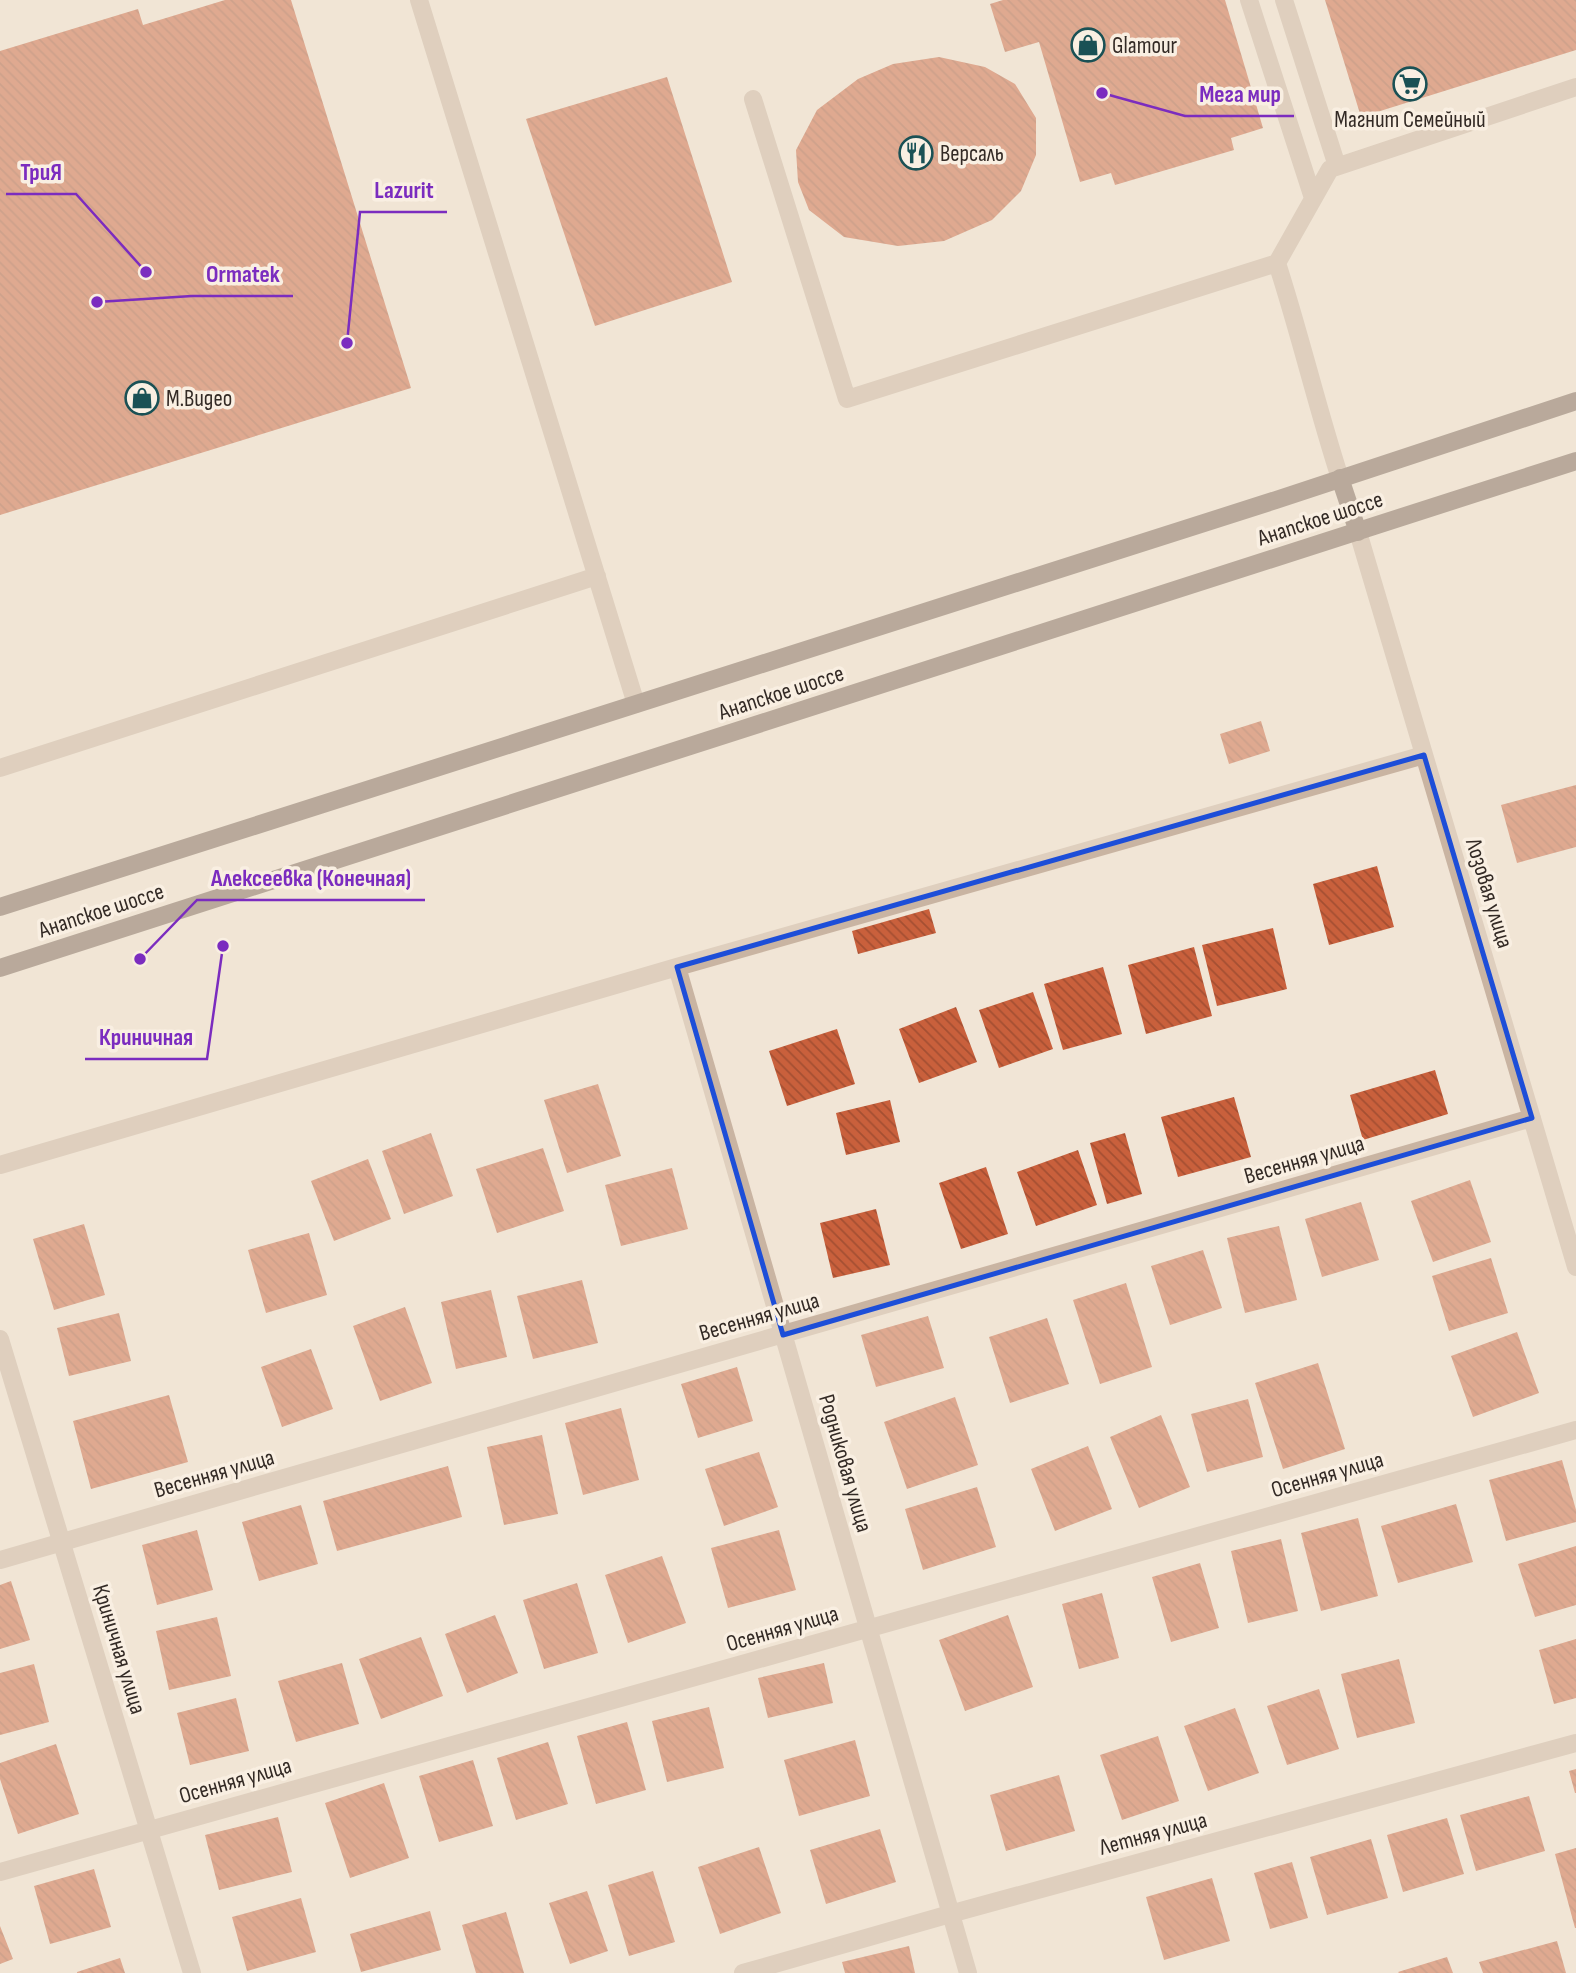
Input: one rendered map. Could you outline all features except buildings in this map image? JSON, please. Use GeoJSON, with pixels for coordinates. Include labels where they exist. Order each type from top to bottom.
{"type":"FeatureCollection","features":[{"type":"Feature","properties":{"kind":"main road","name":"Анапское шоссе"},"geometry":{"type":"LineString","coordinates":[[0,906],[1576,401]]}},
{"type":"Feature","properties":{"kind":"main road","name":"Анапское шоссе"},"geometry":{"type":"LineString","coordinates":[[0,968],[1576,461]]}},
{"type":"Feature","properties":{"kind":"main road"},"geometry":{"type":"LineString","coordinates":[[1340,478],[1357,532]]}},
{"type":"Feature","properties":{"kind":"street"},"geometry":{"type":"LineString","coordinates":[[419,0],[636,704]]}},
{"type":"Feature","properties":{"kind":"street"},"geometry":{"type":"LineString","coordinates":[[1249,0],[1313,198]]}},
{"type":"Feature","properties":{"kind":"street"},"geometry":{"type":"LineString","coordinates":[[1284,0],[1338,166]]}},
{"type":"Feature","properties":{"kind":"street"},"geometry":{"type":"LineString","coordinates":[[753,99],[847,399],[1277,263],[1330,169],[1576,87]]}},
{"type":"Feature","properties":{"kind":"street"},"geometry":{"type":"LineString","coordinates":[[1277,263],[1298,328],[1321,421],[1340,478]]}},
{"type":"Feature","properties":{"kind":"street","name":"Лозовая улица"},"geometry":{"type":"LineString","coordinates":[[1357,532],[1576,1267]]}},
{"type":"Feature","properties":{"kind":"street"},"geometry":{"type":"LineString","coordinates":[[0,768],[597,576]]}},
{"type":"Feature","properties":{"kind":"street"},"geometry":{"type":"LineString","coordinates":[[0,1166],[677,967],[1424,755]]}},
{"type":"Feature","properties":{"kind":"street","name":"Родниковая улица"},"geometry":{"type":"LineString","coordinates":[[677,967],[968,1973]]}},
{"type":"Feature","properties":{"kind":"street","name":"Весенняя улица"},"geometry":{"type":"LineString","coordinates":[[0,1560],[1532,1118]]}},
{"type":"Feature","properties":{"kind":"street","name":"Криничная улица"},"geometry":{"type":"LineString","coordinates":[[0,1339],[192,1973]]}},
{"type":"Feature","properties":{"kind":"street","name":"Осенняя улица"},"geometry":{"type":"LineString","coordinates":[[0,1872],[1576,1430]]}},
{"type":"Feature","properties":{"kind":"street","name":"Летняя улица"},"geometry":{"type":"LineString","coordinates":[[743,1973],[1576,1743]]}},
{"type":"Feature","properties":{"kind":"highlighted area"},"geometry":{"type":"Polygon","coordinates":[[[1424,755],[1532,1118],[783,1335],[677,967],[1424,755]]]}},
{"type":"Feature","properties":{"kind":"place","name":"Glamour"},"geometry":{"type":"Point","coordinates":[1088,45]}},
{"type":"Feature","properties":{"kind":"place","name":"Магнит Семейный"},"geometry":{"type":"Point","coordinates":[1410,84]}},
{"type":"Feature","properties":{"kind":"place","name":"Мега мир"},"geometry":{"type":"Point","coordinates":[1102,93]}},
{"type":"Feature","properties":{"kind":"place","name":"Версаль"},"geometry":{"type":"Point","coordinates":[916,153]}},
{"type":"Feature","properties":{"kind":"place","name":"ТриЯ"},"geometry":{"type":"Point","coordinates":[146,272]}},
{"type":"Feature","properties":{"kind":"place","name":"Ormatek"},"geometry":{"type":"Point","coordinates":[97,302]}},
{"type":"Feature","properties":{"kind":"place","name":"Lazurit"},"geometry":{"type":"Point","coordinates":[347,343]}},
{"type":"Feature","properties":{"kind":"place","name":"М.Видео"},"geometry":{"type":"Point","coordinates":[142,398]}},
{"type":"Feature","properties":{"kind":"place","name":"Криничная"},"geometry":{"type":"Point","coordinates":[223,946]}},
{"type":"Feature","properties":{"kind":"place","name":"Алексеевка (Конечная)"},"geometry":{"type":"Point","coordinates":[140,959]}}]}
